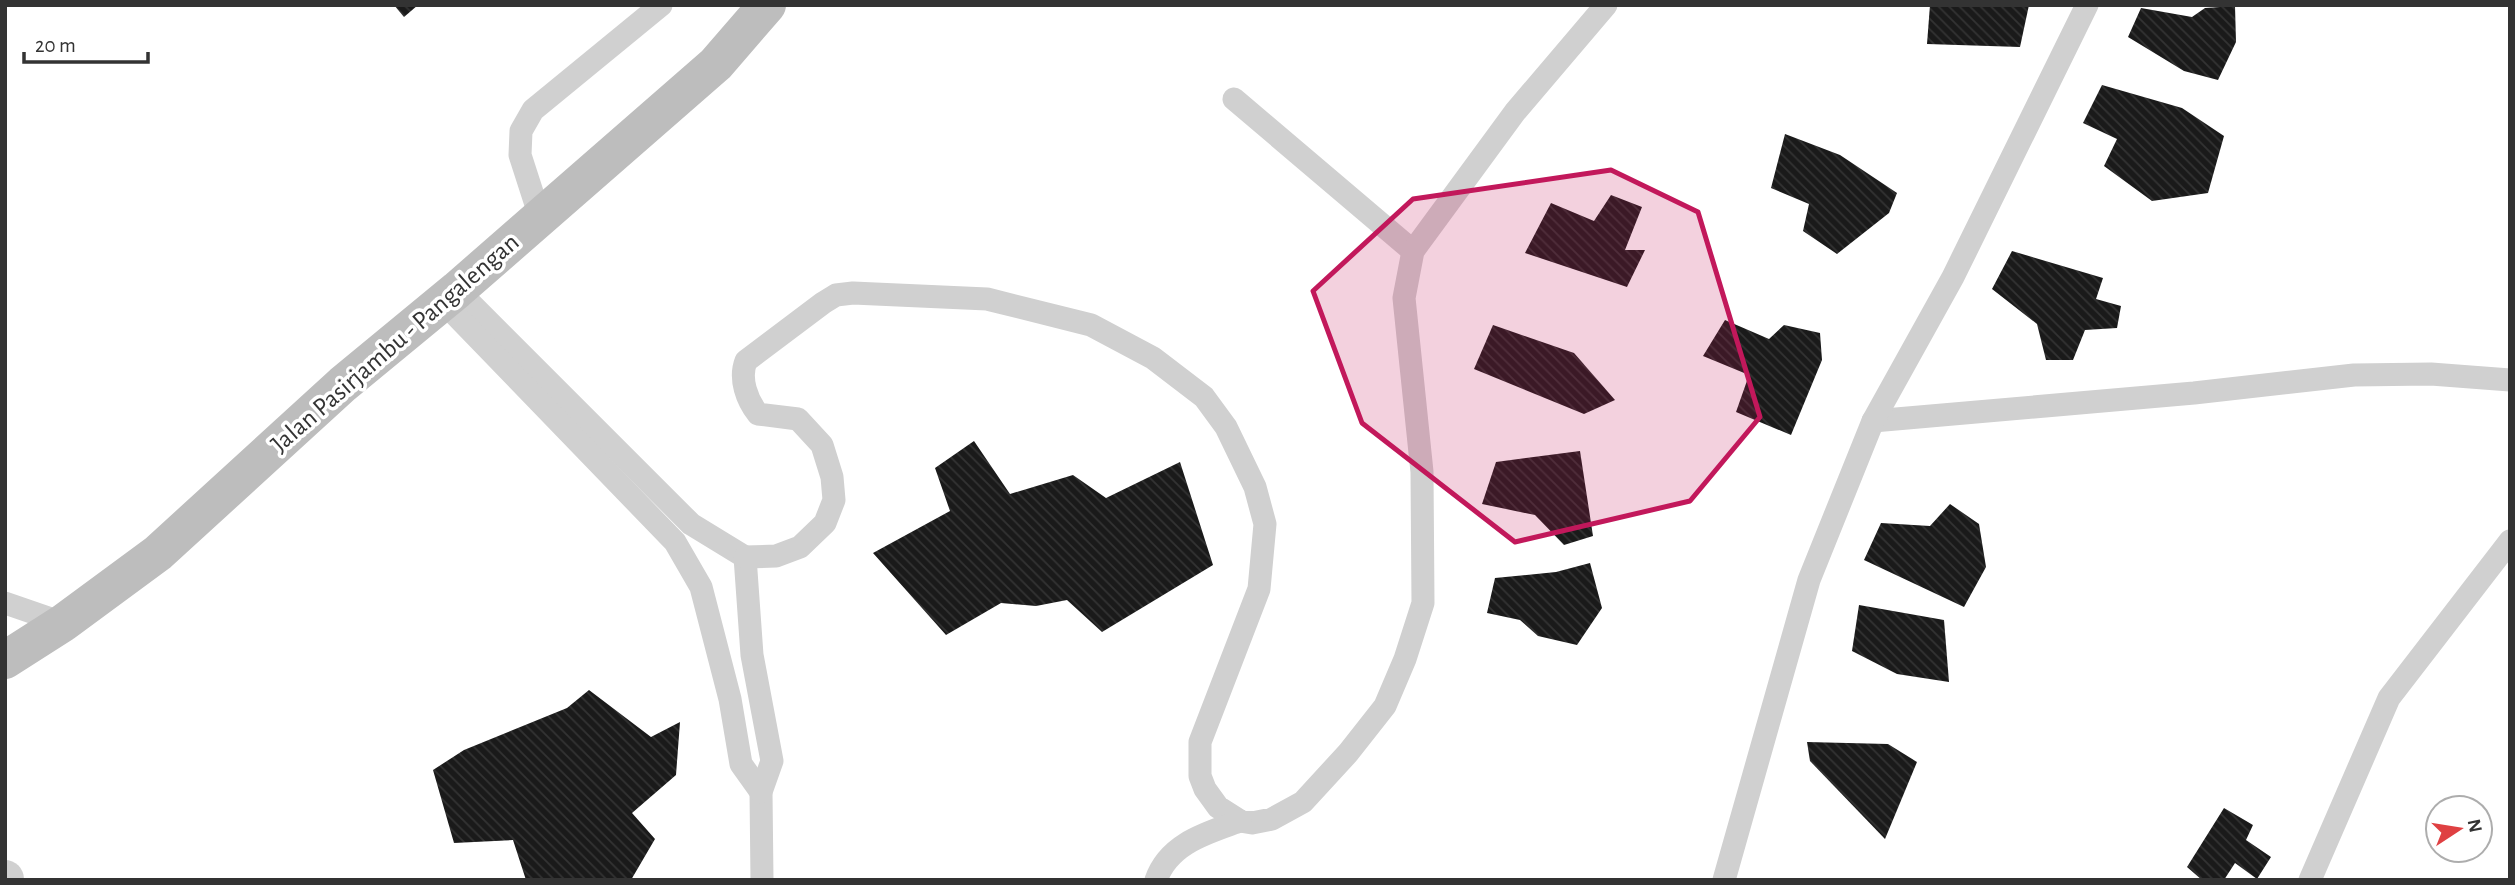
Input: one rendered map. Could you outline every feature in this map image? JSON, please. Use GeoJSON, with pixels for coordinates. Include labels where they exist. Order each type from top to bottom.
{"type":"FeatureCollection","features":[{"type":"Feature","properties":{"kind":"main road","name":"Jalan Pasirjambu - Pangalengan"},"geometry":{"type":"LineString","coordinates":[[5,660],[63,623],[158,553],[343,384],[450,296],[716,64],[767,5]]}},
{"type":"Feature","properties":{"kind":"lane"},"geometry":{"type":"LineString","coordinates":[[540,217],[520,155],[521,131],[533,110],[661,5]]}},
{"type":"Feature","properties":{"kind":"lane"},"geometry":{"type":"LineString","coordinates":[[450,296],[527,374],[691,524],[745,557],[776,556],[800,547],[825,523],[830,512],[834,500],[832,477],[822,445],[798,419],[758,414],[750,403],[742,376],[746,361],[836,295],[853,293],[987,299],[1091,325],[1143,352],[1204,397],[1219,417],[1255,487],[1265,524],[1259,589],[1199,742],[1200,776],[1205,789],[1218,807],[1240,821],[1252,823],[1272,819],[1303,802],[1348,753],[1385,706],[1405,659],[1423,603],[1422,472],[1404,298],[1413,251],[1514,112],[1606,5]]}},
{"type":"Feature","properties":{"kind":"lane"},"geometry":{"type":"LineString","coordinates":[[1724,880],[1809,580],[1873,421],[1953,277],[2087,5]]}},
{"type":"Feature","properties":{"kind":"lane"},"geometry":{"type":"LineString","coordinates":[[1234,99],[1413,251]]}},
{"type":"Feature","properties":{"kind":"lane"},"geometry":{"type":"LineString","coordinates":[[527,374],[675,542],[701,587],[730,699],[741,764],[761,792]]}},
{"type":"Feature","properties":{"kind":"lane"},"geometry":{"type":"LineString","coordinates":[[1873,421],[2194,393],[2354,375],[2431,374],[2510,380]]}},
{"type":"Feature","properties":{"kind":"lane"},"geometry":{"type":"LineString","coordinates":[[675,542],[691,524]]}},
{"type":"Feature","properties":{"kind":"lane"},"geometry":{"type":"LineString","coordinates":[[2310,880],[2389,698],[2510,541]]}},
{"type":"Feature","properties":{"kind":"lane"},"geometry":{"type":"LineString","coordinates":[[745,557],[752,655],[772,761],[761,792],[762,880]]}},
{"type":"Feature","properties":{"kind":"lane"},"geometry":{"type":"LineString","coordinates":[[5,603],[63,623]]}},
{"type":"Feature","properties":{"kind":"lane"},"geometry":{"type":"LineString","coordinates":[[1156,880],[1160,868],[1176,850],[1200,835],[1240,821]]}},
{"type":"Feature","properties":{"kind":"highlighted area"},"geometry":{"type":"Polygon","coordinates":[[[1611,170],[1698,212],[1760,417],[1690,501],[1515,542],[1362,423],[1313,291],[1413,199],[1611,170]]]}},
{"type":"Feature","properties":{"kind":"building"},"geometry":{"type":"Polygon","coordinates":[[[394,5],[418,5],[404,17],[394,5]]]}},
{"type":"Feature","properties":{"kind":"building"},"geometry":{"type":"Polygon","coordinates":[[[1930,5],[2029,5],[2020,47],[1927,44],[1930,5]]]}},
{"type":"Feature","properties":{"kind":"building"},"geometry":{"type":"Polygon","coordinates":[[[2235,6],[2236,42],[2218,80],[2184,71],[2128,37],[2141,8],[2192,17],[2205,8],[2235,6]]]}},
{"type":"Feature","properties":{"kind":"building"},"geometry":{"type":"Polygon","coordinates":[[[2102,85],[2182,108],[2224,136],[2208,193],[2152,201],[2104,166],[2117,139],[2083,123],[2102,85]]]}},
{"type":"Feature","properties":{"kind":"building"},"geometry":{"type":"Polygon","coordinates":[[[1785,134],[1840,155],[1897,193],[1889,213],[1837,254],[1803,231],[1809,204],[1771,188],[1785,134]]]}},
{"type":"Feature","properties":{"kind":"building"},"geometry":{"type":"Polygon","coordinates":[[[1611,195],[1642,207],[1625,250],[1645,250],[1627,287],[1525,253],[1551,203],[1594,221],[1611,195]]]}},
{"type":"Feature","properties":{"kind":"building"},"geometry":{"type":"Polygon","coordinates":[[[2012,251],[2103,278],[2096,299],[2121,306],[2117,328],[2085,330],[2073,360],[2046,360],[2037,324],[1992,289],[2012,251]]]}},
{"type":"Feature","properties":{"kind":"building"},"geometry":{"type":"Polygon","coordinates":[[[1725,320],[1769,339],[1784,325],[1820,333],[1822,360],[1791,435],[1736,412],[1749,375],[1703,356],[1725,320]]]}},
{"type":"Feature","properties":{"kind":"building"},"geometry":{"type":"Polygon","coordinates":[[[1493,325],[1574,353],[1615,400],[1584,414],[1474,369],[1493,325]]]}},
{"type":"Feature","properties":{"kind":"building"},"geometry":{"type":"Polygon","coordinates":[[[974,441],[1010,494],[1073,475],[1106,498],[1180,462],[1213,565],[1102,632],[1067,600],[1036,606],[1001,603],[946,635],[873,553],[950,511],[935,468],[974,441]]]}},
{"type":"Feature","properties":{"kind":"building"},"geometry":{"type":"Polygon","coordinates":[[[1580,451],[1593,536],[1564,545],[1535,515],[1482,504],[1496,462],[1580,451]]]}},
{"type":"Feature","properties":{"kind":"building"},"geometry":{"type":"Polygon","coordinates":[[[1950,504],[1979,524],[1986,567],[1964,607],[1864,560],[1881,523],[1930,526],[1950,504]]]}},
{"type":"Feature","properties":{"kind":"building"},"geometry":{"type":"Polygon","coordinates":[[[1590,563],[1602,608],[1577,645],[1538,636],[1520,620],[1487,613],[1495,578],[1556,572],[1590,563]]]}},
{"type":"Feature","properties":{"kind":"building"},"geometry":{"type":"Polygon","coordinates":[[[1859,605],[1944,620],[1949,682],[1897,674],[1852,651],[1859,605]]]}},
{"type":"Feature","properties":{"kind":"building"},"geometry":{"type":"Polygon","coordinates":[[[589,690],[651,737],[680,722],[676,775],[632,813],[655,839],[631,880],[526,880],[513,840],[454,843],[433,770],[464,750],[567,708],[589,690]]]}},
{"type":"Feature","properties":{"kind":"building"},"geometry":{"type":"Polygon","coordinates":[[[1807,742],[1888,744],[1917,762],[1885,839],[1810,761],[1807,742]]]}},
{"type":"Feature","properties":{"kind":"building"},"geometry":{"type":"Polygon","coordinates":[[[2224,808],[2253,825],[2246,840],[2271,857],[2257,879],[2235,863],[2224,880],[2202,880],[2187,867],[2224,808]]]}}]}
